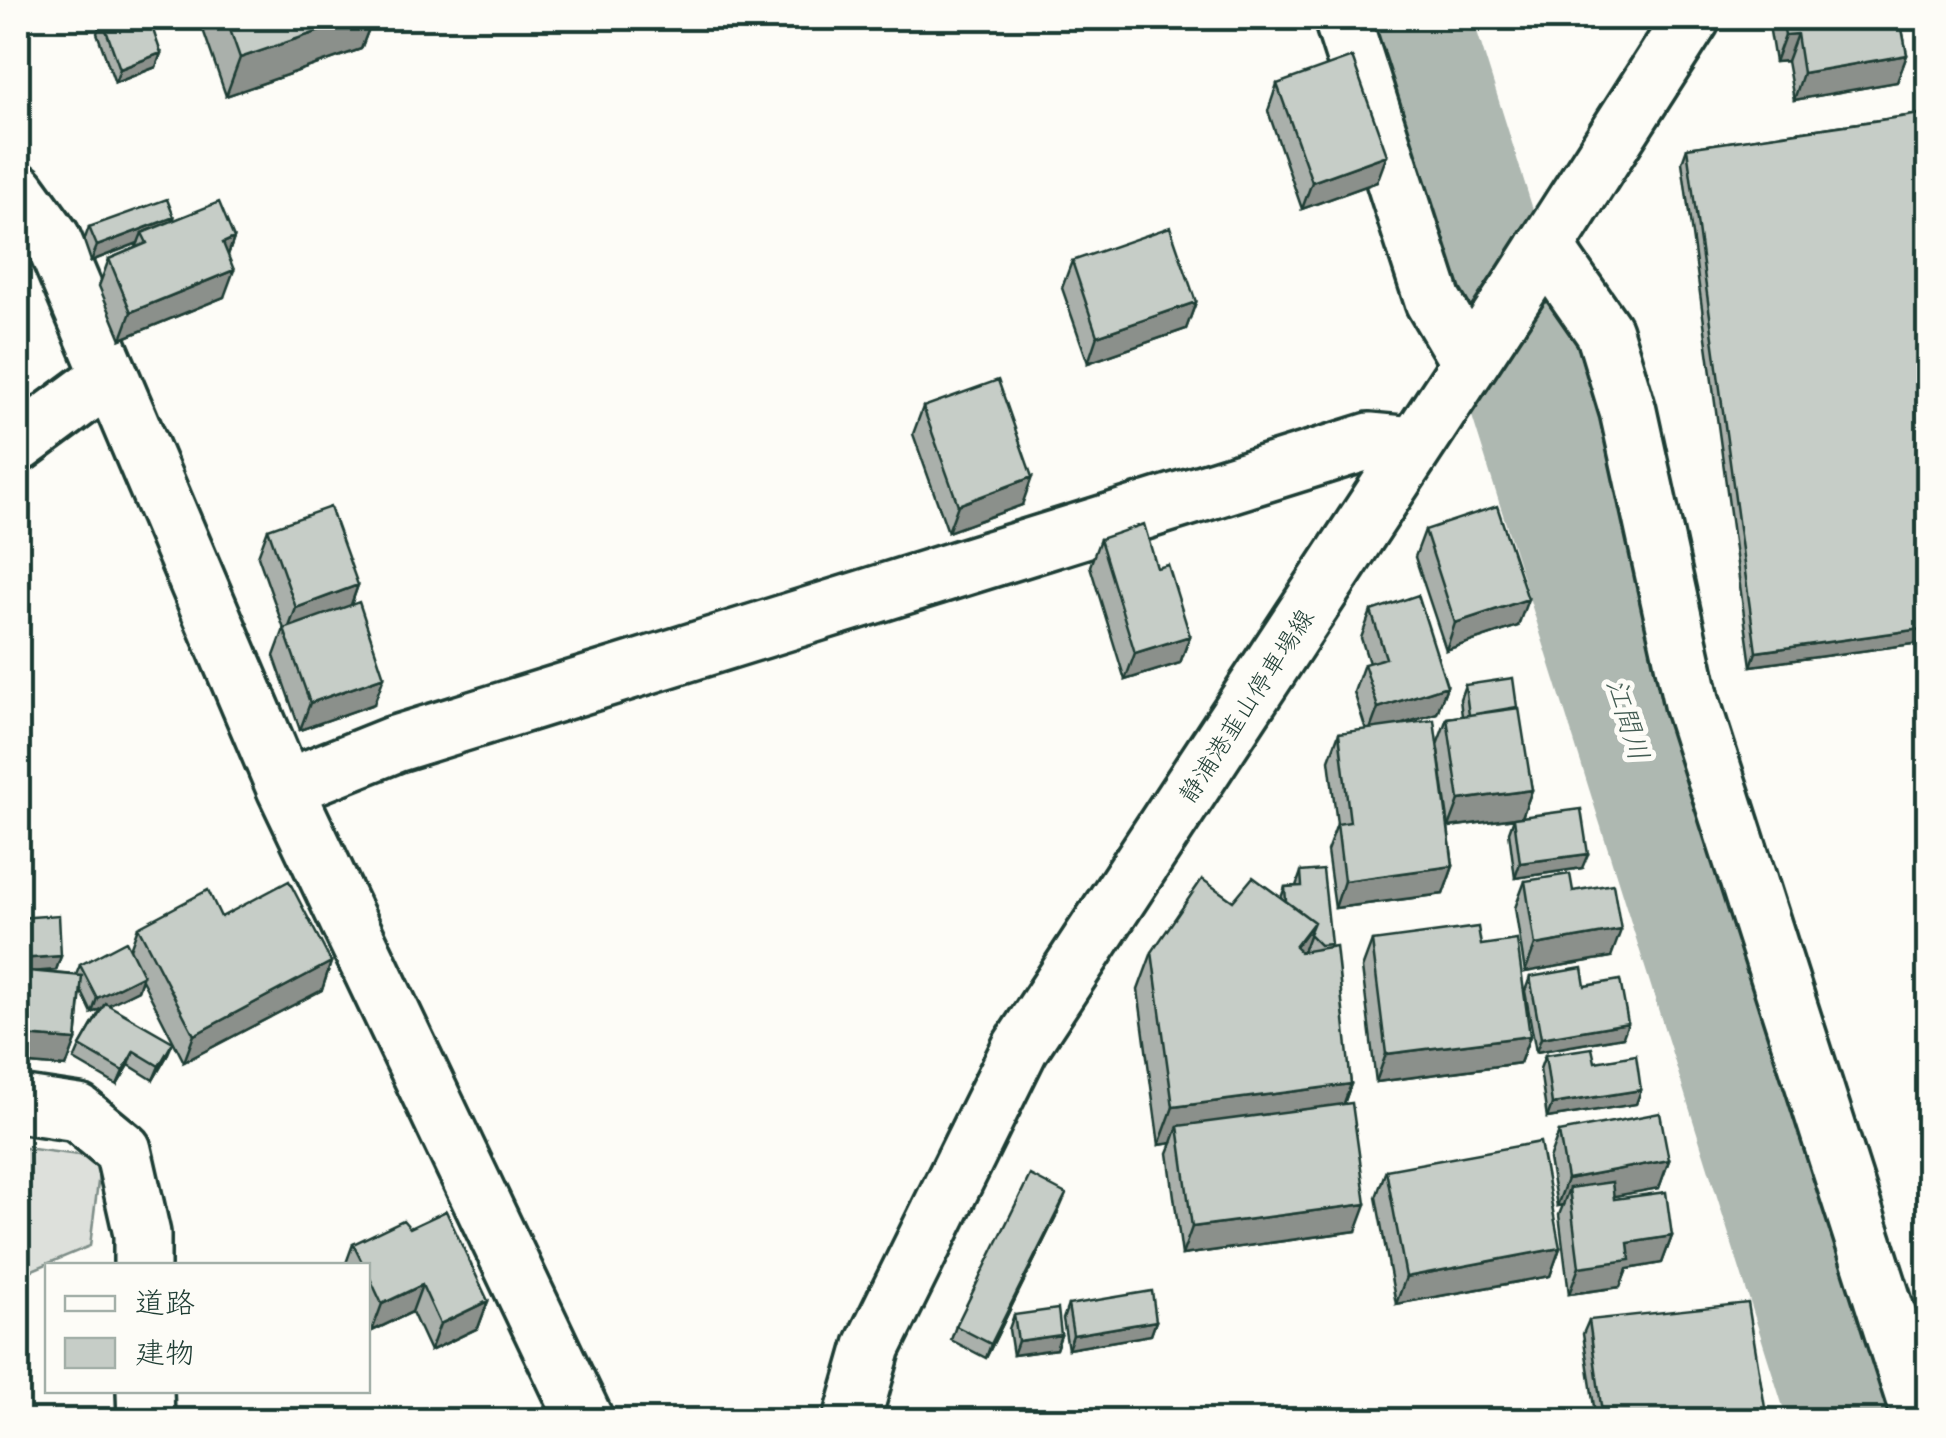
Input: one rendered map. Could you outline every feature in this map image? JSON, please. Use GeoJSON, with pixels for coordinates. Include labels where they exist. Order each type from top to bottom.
{"type":"FeatureCollection","features":[{"type":"Feature","properties":{"kind":"street"},"geometry":{"type":"LineString","coordinates":[[1342,18],[1433,301],[1469,362]]}},
{"type":"Feature","properties":{"kind":"street","name":"静浦港韮山停車場線"},"geometry":{"type":"LineString","coordinates":[[852,1420],[873,1346],[1020,1048],[1692,18]]}},
{"type":"Feature","properties":{"kind":"street"},"geometry":{"type":"LineString","coordinates":[[18,191],[52,238],[285,788],[584,1420]]}},
{"type":"Feature","properties":{"kind":"street"},"geometry":{"type":"LineString","coordinates":[[1534,265],[1604,332],[1628,411],[1692,704],[1922,1420]]}},
{"type":"Feature","properties":{"kind":"street"},"geometry":{"type":"LineString","coordinates":[[18,444],[110,376]]}},
{"type":"Feature","properties":{"kind":"street"},"geometry":{"type":"LineString","coordinates":[[285,788],[395,744],[1370,440],[1414,446]]}},
{"type":"Feature","properties":{"kind":"street"},"geometry":{"type":"LineString","coordinates":[[18,1104],[78,1113],[123,1150],[142,1234],[142,1263]]}},
{"type":"Feature","properties":{"kind":"street"},"geometry":{"type":"LineString","coordinates":[[145,1393],[146,1420]]}},
{"type":"Feature","properties":{"kind":"shaded area"},"geometry":{"type":"Polygon","coordinates":[[[18,1147],[101,1158],[90,1246],[18,1276],[18,1147]]]}},
{"type":"Feature","properties":{"kind":"building"},"geometry":{"type":"Polygon","coordinates":[[[149,18],[161,53],[120,69],[102,19],[149,18]]]}},
{"type":"Feature","properties":{"kind":"building"},"geometry":{"type":"Polygon","coordinates":[[[226,18],[358,18],[240,58],[226,18]]]}},
{"type":"Feature","properties":{"kind":"building"},"geometry":{"type":"Polygon","coordinates":[[[1782,18],[1900,18],[1907,55],[1803,73],[1797,34],[1785,35],[1782,18]]]}},
{"type":"Feature","properties":{"kind":"building"},"geometry":{"type":"Polygon","coordinates":[[[1352,57],[1387,155],[1312,182],[1277,84],[1352,57]]]}},
{"type":"Feature","properties":{"kind":"building"},"geometry":{"type":"Polygon","coordinates":[[[1928,113],[1928,628],[1756,652],[1687,148],[1928,113]]]}},
{"type":"Feature","properties":{"kind":"building"},"geometry":{"type":"Polygon","coordinates":[[[167,199],[174,217],[97,246],[89,227],[167,199]]]}},
{"type":"Feature","properties":{"kind":"building"},"geometry":{"type":"Polygon","coordinates":[[[219,202],[234,238],[223,243],[234,270],[131,312],[109,259],[147,243],[142,233],[219,202]]]}},
{"type":"Feature","properties":{"kind":"building"},"geometry":{"type":"Polygon","coordinates":[[[1170,227],[1196,302],[1097,336],[1072,261],[1170,227]]]}},
{"type":"Feature","properties":{"kind":"building"},"geometry":{"type":"Polygon","coordinates":[[[998,380],[1032,477],[958,505],[923,407],[998,380]]]}},
{"type":"Feature","properties":{"kind":"building"},"geometry":{"type":"Polygon","coordinates":[[[1497,506],[1528,599],[1455,623],[1425,530],[1497,506]]]}},
{"type":"Feature","properties":{"kind":"building"},"geometry":{"type":"Polygon","coordinates":[[[330,507],[358,585],[296,608],[268,529],[330,507]]]}},
{"type":"Feature","properties":{"kind":"building"},"geometry":{"type":"Polygon","coordinates":[[[1144,524],[1157,568],[1168,565],[1190,636],[1135,653],[1100,539],[1144,524]]]}},
{"type":"Feature","properties":{"kind":"building"},"geometry":{"type":"Polygon","coordinates":[[[1418,595],[1447,686],[1378,708],[1364,664],[1386,658],[1371,611],[1418,595]]]}},
{"type":"Feature","properties":{"kind":"building"},"geometry":{"type":"Polygon","coordinates":[[[359,602],[384,677],[310,703],[284,629],[359,602]]]}},
{"type":"Feature","properties":{"kind":"building"},"geometry":{"type":"Polygon","coordinates":[[[1513,678],[1517,707],[1469,715],[1465,685],[1513,678]]]}},
{"type":"Feature","properties":{"kind":"building"},"geometry":{"type":"Polygon","coordinates":[[[1519,708],[1532,790],[1459,800],[1447,718],[1519,708]]]}},
{"type":"Feature","properties":{"kind":"building"},"geometry":{"type":"Polygon","coordinates":[[[1434,720],[1453,866],[1344,881],[1337,824],[1350,822],[1339,733],[1434,720]]]}},
{"type":"Feature","properties":{"kind":"building"},"geometry":{"type":"Polygon","coordinates":[[[1581,809],[1588,854],[1520,863],[1514,818],[1581,809]]]}},
{"type":"Feature","properties":{"kind":"building"},"geometry":{"type":"Polygon","coordinates":[[[1323,870],[1331,944],[1320,945],[1309,934],[1314,922],[1286,901],[1285,887],[1302,886],[1301,872],[1323,870]]]}},
{"type":"Feature","properties":{"kind":"building"},"geometry":{"type":"Polygon","coordinates":[[[1570,874],[1573,891],[1613,884],[1621,930],[1535,945],[1525,881],[1570,874]]]}},
{"type":"Feature","properties":{"kind":"building"},"geometry":{"type":"Polygon","coordinates":[[[1253,877],[1314,922],[1295,947],[1300,952],[1336,946],[1351,1084],[1173,1107],[1152,952],[1202,879],[1233,901],[1253,877]]]}},
{"type":"Feature","properties":{"kind":"building"},"geometry":{"type":"Polygon","coordinates":[[[289,881],[331,962],[194,1035],[138,927],[208,890],[221,917],[289,881]]]}},
{"type":"Feature","properties":{"kind":"building"},"geometry":{"type":"Polygon","coordinates":[[[59,915],[61,956],[18,959],[18,918],[59,915]]]}},
{"type":"Feature","properties":{"kind":"building"},"geometry":{"type":"Polygon","coordinates":[[[1478,927],[1481,945],[1517,940],[1530,1036],[1386,1054],[1372,941],[1478,927]]]}},
{"type":"Feature","properties":{"kind":"building"},"geometry":{"type":"Polygon","coordinates":[[[126,941],[143,975],[97,998],[80,965],[126,941]]]}},
{"type":"Feature","properties":{"kind":"building"},"geometry":{"type":"Polygon","coordinates":[[[1582,968],[1585,986],[1620,980],[1628,1023],[1541,1038],[1530,977],[1582,968]]]}},
{"type":"Feature","properties":{"kind":"building"},"geometry":{"type":"Polygon","coordinates":[[[18,970],[82,976],[76,1040],[25,1036],[26,1018],[18,1017],[18,970]]]}},
{"type":"Feature","properties":{"kind":"building"},"geometry":{"type":"Polygon","coordinates":[[[105,1003],[173,1042],[159,1066],[134,1051],[123,1071],[80,1046],[105,1003]]]}},
{"type":"Feature","properties":{"kind":"building"},"geometry":{"type":"Polygon","coordinates":[[[1592,1048],[1595,1062],[1636,1055],[1641,1090],[1552,1104],[1545,1055],[1592,1048]]]}},
{"type":"Feature","properties":{"kind":"building"},"geometry":{"type":"Polygon","coordinates":[[[1352,1103],[1366,1204],[1192,1227],[1178,1126],[1352,1103]]]}},
{"type":"Feature","properties":{"kind":"building"},"geometry":{"type":"Polygon","coordinates":[[[1660,1113],[1669,1160],[1567,1179],[1559,1132],[1660,1113]]]}},
{"type":"Feature","properties":{"kind":"building"},"geometry":{"type":"Polygon","coordinates":[[[1540,1142],[1560,1248],[1406,1277],[1386,1170],[1540,1142]]]}},
{"type":"Feature","properties":{"kind":"building"},"geometry":{"type":"Polygon","coordinates":[[[1030,1175],[1066,1194],[991,1344],[956,1326],[1030,1175]]]}},
{"type":"Feature","properties":{"kind":"building"},"geometry":{"type":"Polygon","coordinates":[[[1612,1182],[1614,1199],[1666,1192],[1672,1236],[1628,1243],[1630,1260],[1579,1267],[1569,1188],[1612,1182]]]}},
{"type":"Feature","properties":{"kind":"building"},"geometry":{"type":"Polygon","coordinates":[[[446,1211],[488,1301],[440,1324],[422,1285],[382,1304],[370,1278],[370,1263],[362,1263],[353,1244],[403,1220],[410,1228],[446,1211]]]}},
{"type":"Feature","properties":{"kind":"building"},"geometry":{"type":"Polygon","coordinates":[[[1152,1291],[1156,1321],[1073,1335],[1068,1305],[1152,1291]]]}},
{"type":"Feature","properties":{"kind":"building"},"geometry":{"type":"Polygon","coordinates":[[[1748,1303],[1767,1420],[1603,1420],[1589,1320],[1748,1303]]]}},
{"type":"Feature","properties":{"kind":"building"},"geometry":{"type":"Polygon","coordinates":[[[1058,1309],[1061,1335],[1018,1341],[1014,1315],[1058,1309]]]}},
{"type":"Feature","properties":{"kind":"waterway","name":"江間川"},"geometry":{"type":"LineString","coordinates":[[1410,18],[1850,1420]]}}]}
